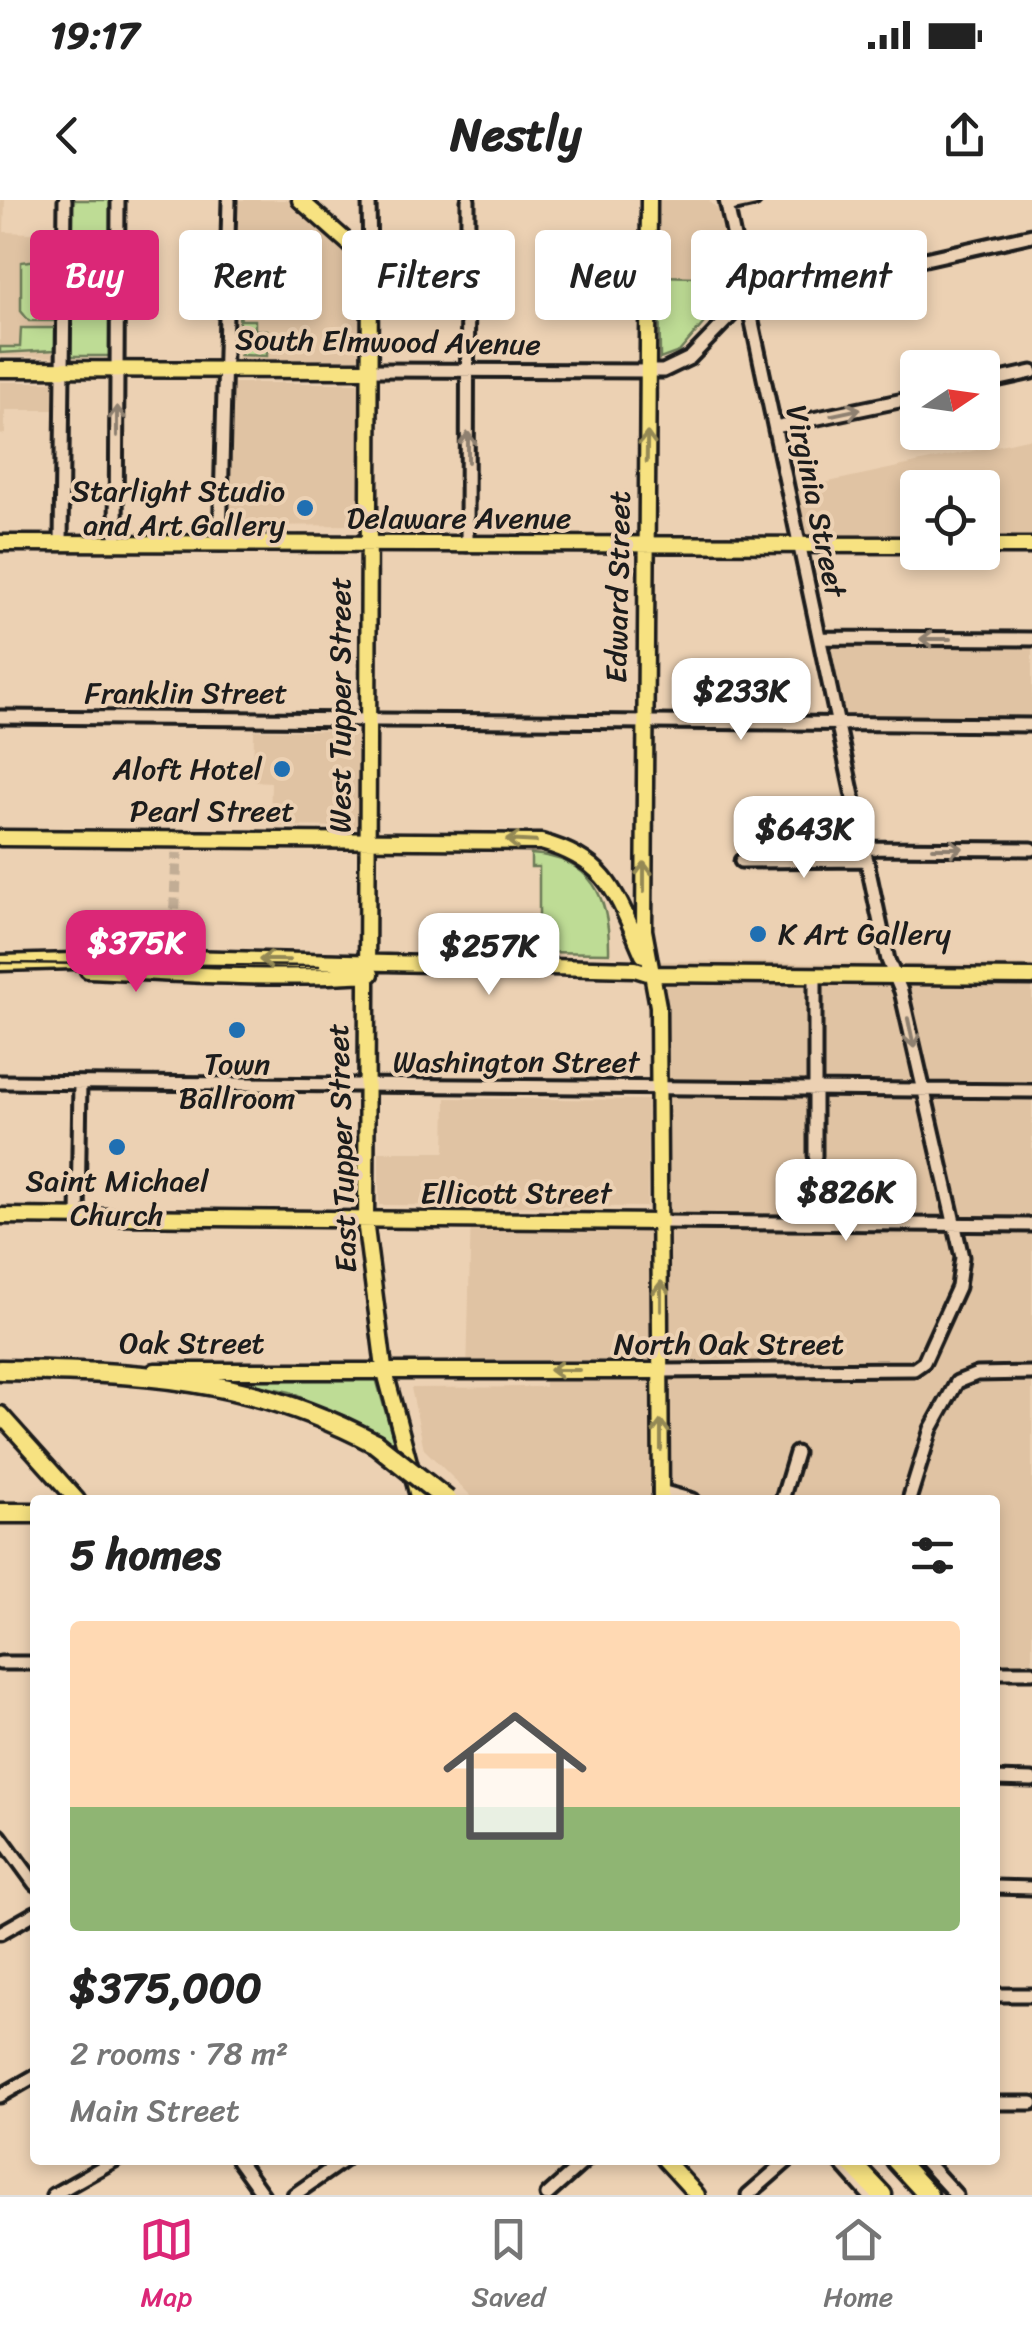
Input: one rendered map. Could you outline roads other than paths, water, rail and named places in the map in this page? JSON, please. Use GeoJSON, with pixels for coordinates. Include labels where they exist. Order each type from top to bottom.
{"type":"FeatureCollection","features":[{"type":"Feature","properties":{"kind":"highway","name":"Oak Street"},"geometry":{"type":"LineString","coordinates":[[0,1370],[134,1372]]}},
{"type":"Feature","properties":{"kind":"highway"},"geometry":{"type":"LineString","coordinates":[[134,1372],[247,1390],[316,1412],[375,1443],[441,1495]]}},
{"type":"Feature","properties":{"kind":"highway"},"geometry":{"type":"LineString","coordinates":[[0,1513],[30,1513]]}},
{"type":"Feature","properties":{"kind":"highway"},"geometry":{"type":"LineString","coordinates":[[854,2165],[882,2195]]}},
{"type":"Feature","properties":{"kind":"highway"},"geometry":{"type":"LineString","coordinates":[[869,2165],[896,2195]]}},
{"type":"Feature","properties":{"kind":"highway"},"geometry":{"type":"LineString","coordinates":[[901,2165],[931,2195]]}},
{"type":"Feature","properties":{"kind":"highway"},"geometry":{"type":"LineString","coordinates":[[910,2165],[931,2195]]}},
{"type":"Feature","properties":{"kind":"main road"},"geometry":{"type":"LineString","coordinates":[[300,200],[342,237]]}},
{"type":"Feature","properties":{"kind":"main road","name":"Edward Street"},"geometry":{"type":"LineString","coordinates":[[649,200],[644,930],[651,974]]}},
{"type":"Feature","properties":{"kind":"main road","name":"West Tupper Street"},"geometry":{"type":"LineString","coordinates":[[366,970],[369,320]]}},
{"type":"Feature","properties":{"kind":"main road","name":"South Elmwood Avenue"},"geometry":{"type":"LineString","coordinates":[[0,369],[369,370]]}},
{"type":"Feature","properties":{"kind":"main road","name":"Delaware Avenue"},"geometry":{"type":"LineString","coordinates":[[0,542],[900,546]]}},
{"type":"Feature","properties":{"kind":"main road"},"geometry":{"type":"LineString","coordinates":[[1000,546],[1032,546]]}},
{"type":"Feature","properties":{"kind":"main road","name":"Pearl Street"},"geometry":{"type":"LineString","coordinates":[[0,838],[178,846],[366,840],[542,842],[583,856],[613,888],[651,974]]}},
{"type":"Feature","properties":{"kind":"main road"},"geometry":{"type":"LineString","coordinates":[[0,966],[182,958],[322,960],[366,970]]}},
{"type":"Feature","properties":{"kind":"main road"},"geometry":{"type":"LineString","coordinates":[[0,966],[184,978],[319,978],[366,970],[1032,977]]}},
{"type":"Feature","properties":{"kind":"main road","name":"East Tupper Street"},"geometry":{"type":"LineString","coordinates":[[366,970],[366,1219],[384,1368],[418,1495]]}},
{"type":"Feature","properties":{"kind":"main road"},"geometry":{"type":"LineString","coordinates":[[651,974],[658,1006],[660,1088],[661,1495]]}},
{"type":"Feature","properties":{"kind":"main road","name":"Ellicott Street"},"geometry":{"type":"LineString","coordinates":[[0,1216],[661,1222]]}},
{"type":"Feature","properties":{"kind":"main road","name":"North Oak Street"},"geometry":{"type":"LineString","coordinates":[[384,1368],[661,1371]]}},
{"type":"Feature","properties":{"kind":"main road","name":"Oak Street"},"geometry":{"type":"LineString","coordinates":[[134,1372],[384,1368]]}},
{"type":"Feature","properties":{"kind":"main road"},"geometry":{"type":"LineString","coordinates":[[0,1414],[73,1495]]}},
{"type":"Feature","properties":{"kind":"main road"},"geometry":{"type":"LineString","coordinates":[[670,2165],[697,2195]]}},
{"type":"Feature","properties":{"kind":"street"},"geometry":{"type":"LineString","coordinates":[[62,543],[65,200]]}},
{"type":"Feature","properties":{"kind":"street"},"geometry":{"type":"LineString","coordinates":[[116,543],[118,200]]}},
{"type":"Feature","properties":{"kind":"street"},"geometry":{"type":"LineString","coordinates":[[220,544],[229,200]]}},
{"type":"Feature","properties":{"kind":"street","name":"West Tupper Street"},"geometry":{"type":"LineString","coordinates":[[370,200],[370,230]]}},
{"type":"Feature","properties":{"kind":"street"},"geometry":{"type":"LineString","coordinates":[[468,200],[468,545]]}},
{"type":"Feature","properties":{"kind":"street"},"geometry":{"type":"LineString","coordinates":[[724,202],[754,200]]}},
{"type":"Feature","properties":{"kind":"street","name":"Virginia Street"},"geometry":{"type":"LineString","coordinates":[[724,202],[731,230]]}},
{"type":"Feature","properties":{"kind":"street"},"geometry":{"type":"LineString","coordinates":[[927,259],[1032,236]]}},
{"type":"Feature","properties":{"kind":"street","name":"South Elmwood Avenue"},"geometry":{"type":"LineString","coordinates":[[369,370],[674,368],[690,358],[727,320]]}},
{"type":"Feature","properties":{"kind":"street","name":"Virginia Street"},"geometry":{"type":"LineString","coordinates":[[752,320],[866,854],[924,1090],[952,1225]]}},
{"type":"Feature","properties":{"kind":"street"},"geometry":{"type":"LineString","coordinates":[[1000,379],[1032,372]]}},
{"type":"Feature","properties":{"kind":"street"},"geometry":{"type":"LineString","coordinates":[[775,427],[900,401]]}},
{"type":"Feature","properties":{"kind":"street"},"geometry":{"type":"LineString","coordinates":[[820,638],[1032,639]]}},
{"type":"Feature","properties":{"kind":"street","name":"Franklin Street"},"geometry":{"type":"LineString","coordinates":[[0,717],[1032,725]]}},
{"type":"Feature","properties":{"kind":"street"},"geometry":{"type":"LineString","coordinates":[[741,861],[1032,849]]}},
{"type":"Feature","properties":{"kind":"street"},"geometry":{"type":"LineString","coordinates":[[157,952],[156,944],[174,926]]}},
{"type":"Feature","properties":{"kind":"street"},"geometry":{"type":"LineString","coordinates":[[815,976],[816,1156]]}},
{"type":"Feature","properties":{"kind":"street","name":"Washington Street"},"geometry":{"type":"LineString","coordinates":[[0,1082],[1032,1091]]}},
{"type":"Feature","properties":{"kind":"street"},"geometry":{"type":"LineString","coordinates":[[78,1217],[80,1083]]}},
{"type":"Feature","properties":{"kind":"street","name":"Ellicott Street"},"geometry":{"type":"LineString","coordinates":[[661,1222],[1032,1226]]}},
{"type":"Feature","properties":{"kind":"street","name":"North Oak Street"},"geometry":{"type":"LineString","coordinates":[[661,1371],[914,1370],[924,1362],[962,1276],[952,1225]]}},
{"type":"Feature","properties":{"kind":"street"},"geometry":{"type":"LineString","coordinates":[[911,1495],[931,1429],[956,1382],[977,1374],[1032,1373]]}},
{"type":"Feature","properties":{"kind":"street"},"geometry":{"type":"LineString","coordinates":[[783,1495],[796,1453]]}},
{"type":"Feature","properties":{"kind":"street"},"geometry":{"type":"LineString","coordinates":[[0,1663],[30,1663]]}},
{"type":"Feature","properties":{"kind":"street"},"geometry":{"type":"LineString","coordinates":[[1000,1672],[1032,1672]]}},
{"type":"Feature","properties":{"kind":"street"},"geometry":{"type":"LineString","coordinates":[[1000,1779],[1032,1780]]}},
{"type":"Feature","properties":{"kind":"street"},"geometry":{"type":"LineString","coordinates":[[0,1836],[30,1877]]}},
{"type":"Feature","properties":{"kind":"street"},"geometry":{"type":"LineString","coordinates":[[1000,1887],[1032,1888]]}},
{"type":"Feature","properties":{"kind":"street"},"geometry":{"type":"LineString","coordinates":[[0,1933],[30,1916]]}},
{"type":"Feature","properties":{"kind":"street"},"geometry":{"type":"LineString","coordinates":[[1000,1994],[1032,1996]]}},
{"type":"Feature","properties":{"kind":"street"},"geometry":{"type":"LineString","coordinates":[[0,2096],[30,2079]]}},
{"type":"Feature","properties":{"kind":"street"},"geometry":{"type":"LineString","coordinates":[[1000,2103],[1032,2103]]}},
{"type":"Feature","properties":{"kind":"street"},"geometry":{"type":"LineString","coordinates":[[54,2195],[106,2165]]}},
{"type":"Feature","properties":{"kind":"street"},"geometry":{"type":"LineString","coordinates":[[242,2165],[264,2195]]}},
{"type":"Feature","properties":{"kind":"street"},"geometry":{"type":"LineString","coordinates":[[294,2195],[337,2165]]}},
{"type":"Feature","properties":{"kind":"street"},"geometry":{"type":"LineString","coordinates":[[547,2195],[580,2165]]}},
{"type":"Feature","properties":{"kind":"street"},"geometry":{"type":"LineString","coordinates":[[748,2195],[782,2165]]}},
{"type":"Feature","properties":{"kind":"street"},"geometry":{"type":"LineString","coordinates":[[842,2165],[869,2195]]}},
{"type":"Feature","properties":{"kind":"street"},"geometry":{"type":"LineString","coordinates":[[929,2165],[956,2195]]}},
{"type":"Feature","properties":{"kind":"tunnel"},"geometry":{"type":"LineString","coordinates":[[174,926],[177,853]]}},
{"type":"Feature","properties":{"kind":"tram line"},"geometry":{"type":"LineString","coordinates":[[0,963],[319,966]]}},
{"type":"Feature","properties":{"kind":"place","name":"Starlight Studio and Art Gallery"},"geometry":{"type":"Point","coordinates":[305,508]}},
{"type":"Feature","properties":{"kind":"place","name":"Aloft Hotel"},"geometry":{"type":"Point","coordinates":[282,769]}},
{"type":"Feature","properties":{"kind":"place","name":"K Art Gallery"},"geometry":{"type":"Point","coordinates":[758,934]}},
{"type":"Feature","properties":{"kind":"place","name":"Town Ballroom"},"geometry":{"type":"Point","coordinates":[237,1030]}},
{"type":"Feature","properties":{"kind":"place","name":"Saint Michael Church"},"geometry":{"type":"Point","coordinates":[117,1147]}}]}
